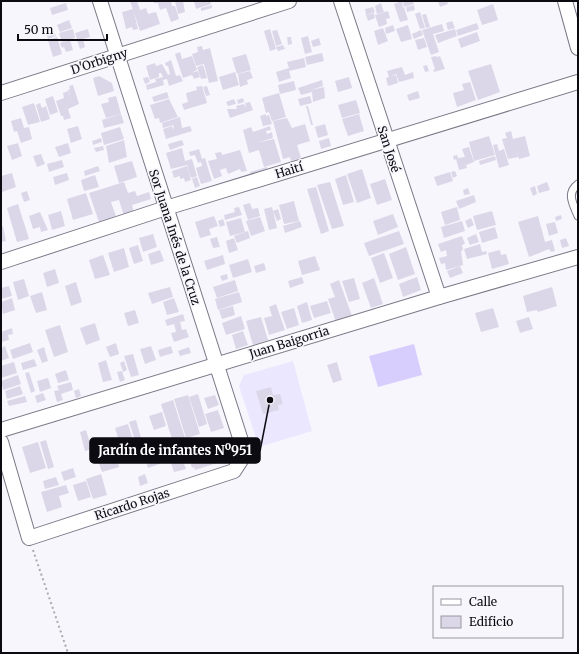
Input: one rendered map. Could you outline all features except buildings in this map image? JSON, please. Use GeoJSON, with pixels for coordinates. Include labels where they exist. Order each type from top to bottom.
{"type":"FeatureCollection","features":[{"type":"Feature","properties":{"kind":"street","name":"Sor Juana Inés de la Cruz"},"geometry":{"type":"LineString","coordinates":[[100,1],[216,365],[244,447],[243,457],[234,471]]}},
{"type":"Feature","properties":{"kind":"street","name":"D'Orbigny"},"geometry":{"type":"LineString","coordinates":[[1,93],[288,1]]}},
{"type":"Feature","properties":{"kind":"street","name":"San José"},"geometry":{"type":"LineString","coordinates":[[341,1],[439,296]]}},
{"type":"Feature","properties":{"kind":"street"},"geometry":{"type":"LineString","coordinates":[[565,1],[578,48]]}},
{"type":"Feature","properties":{"kind":"street","name":"Haití"},"geometry":{"type":"LineString","coordinates":[[1,262],[166,208],[578,82]]}},
{"type":"Feature","properties":{"kind":"street","name":"Juan Baigorria"},"geometry":{"type":"LineString","coordinates":[[1,430],[439,296],[578,256]]}},
{"type":"Feature","properties":{"kind":"street"},"geometry":{"type":"LineString","coordinates":[[1,442],[29,538]]}},
{"type":"Feature","properties":{"kind":"street","name":"Ricardo Rojas"},"geometry":{"type":"LineString","coordinates":[[29,538],[234,471]]}},
{"type":"Feature","properties":{"kind":"lane"},"geometry":{"type":"LineString","coordinates":[[578,184],[572,190],[570,197],[578,216]]}},
{"type":"Feature","properties":{"kind":"path"},"geometry":{"type":"LineString","coordinates":[[29,538],[68,653]]}},
{"type":"Feature","properties":{"kind":"shaded area"},"geometry":{"type":"Polygon","coordinates":[[[414,344],[422,375],[378,387],[369,356],[414,344]]]}},
{"type":"Feature","properties":{"kind":"shaded area"},"geometry":{"type":"Polygon","coordinates":[[[293,361],[312,431],[259,447],[239,386],[244,375],[293,361]]]}},
{"type":"Feature","properties":{"kind":"place","name":"Jardín de infantes Nº951"},"geometry":{"type":"Point","coordinates":[270,400]}}]}
